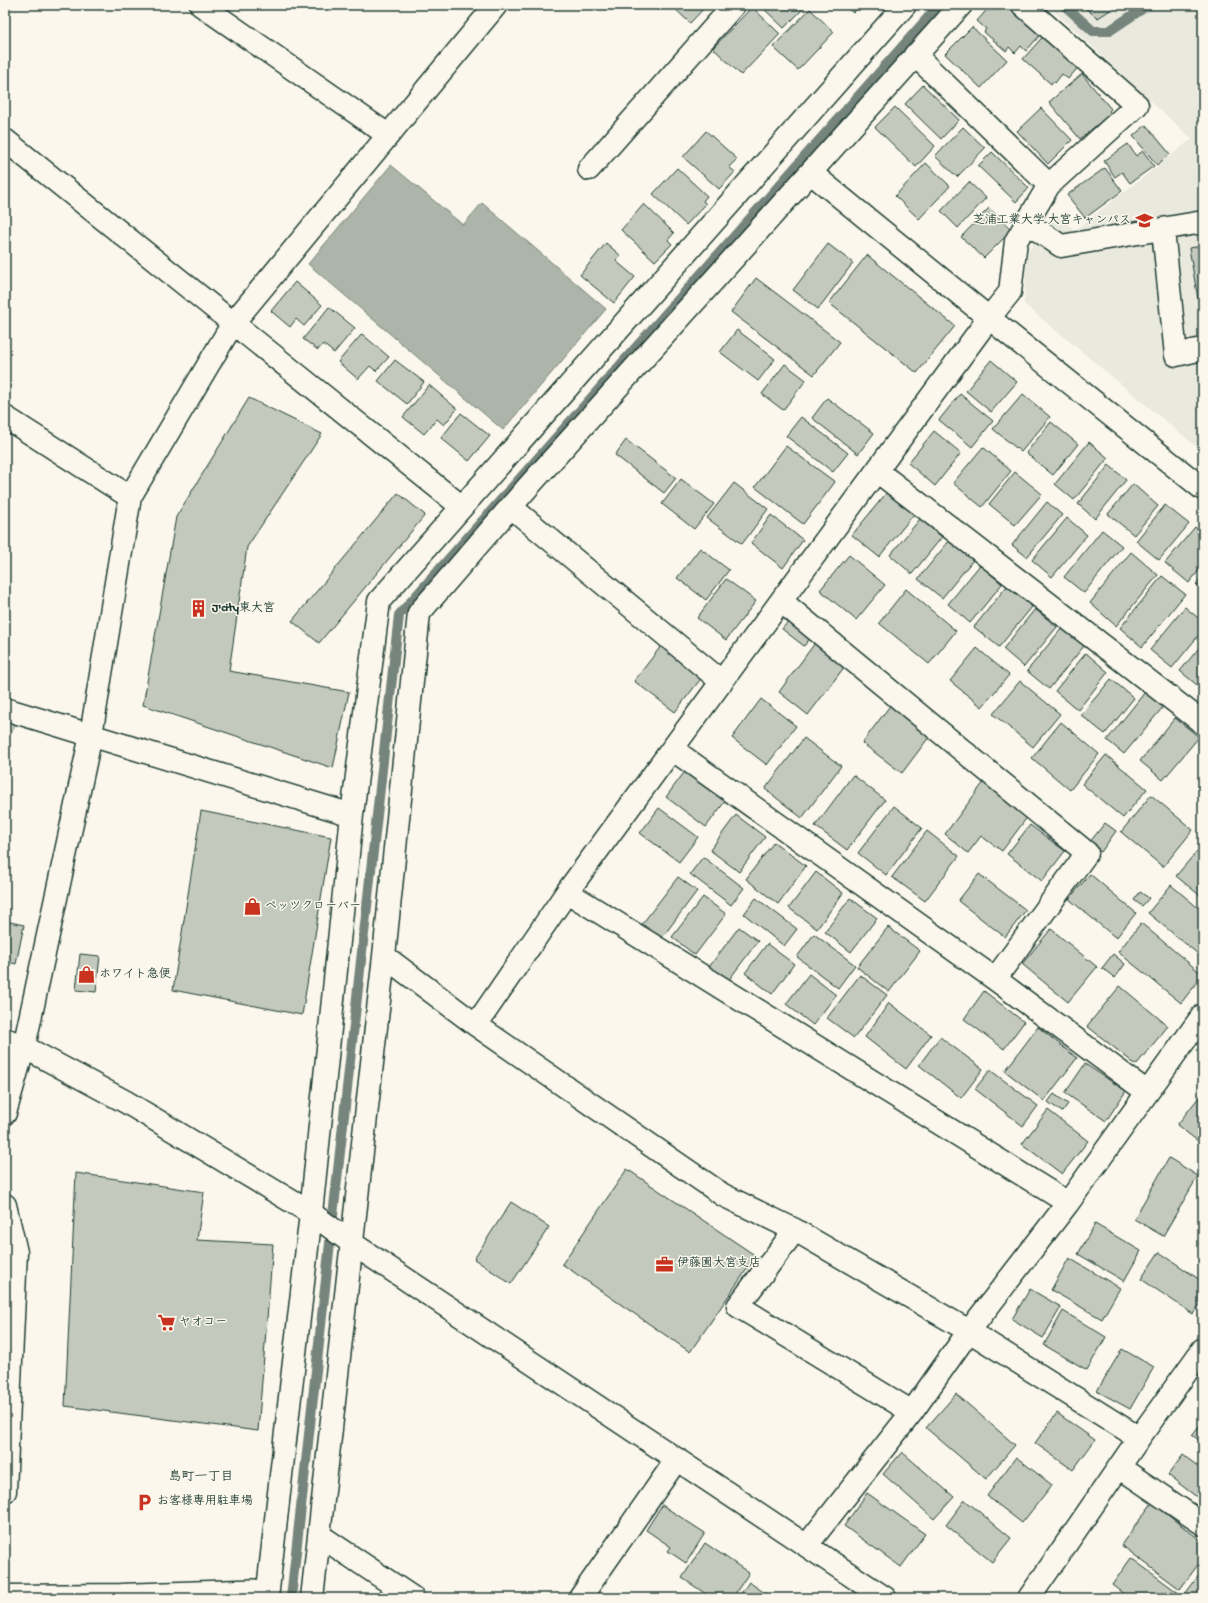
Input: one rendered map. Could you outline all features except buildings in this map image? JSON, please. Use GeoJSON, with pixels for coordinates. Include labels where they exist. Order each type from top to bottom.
{"type":"FeatureCollection","features":[{"type":"Feature","properties":{"kind":"street"},"geometry":{"type":"LineString","coordinates":[[201,5],[388,135]]}},
{"type":"Feature","properties":{"kind":"street"},"geometry":{"type":"LineString","coordinates":[[5,1113],[14,1043],[90,735],[130,497],[233,324],[496,5]]}},
{"type":"Feature","properties":{"kind":"street"},"geometry":{"type":"LineString","coordinates":[[589,169],[734,5]]}},
{"type":"Feature","properties":{"kind":"street"},"geometry":{"type":"LineString","coordinates":[[5,1596],[268,1594],[311,1213],[352,815],[379,602],[905,5]]}},
{"type":"Feature","properties":{"kind":"street"},"geometry":{"type":"LineString","coordinates":[[312,1598],[353,1244],[419,613],[511,507],[961,5]]}},
{"type":"Feature","properties":{"kind":"street"},"geometry":{"type":"LineString","coordinates":[[476,1025],[567,892],[989,318],[1010,292],[1016,241],[1049,185],[1137,105],[1023,5]]}},
{"type":"Feature","properties":{"kind":"street"},"geometry":{"type":"LineString","coordinates":[[915,55],[1049,185]]}},
{"type":"Feature","properties":{"kind":"street"},"geometry":{"type":"LineString","coordinates":[[5,140],[462,507]]}},
{"type":"Feature","properties":{"kind":"street"},"geometry":{"type":"LineString","coordinates":[[811,173],[1203,489]]}},
{"type":"Feature","properties":{"kind":"street"},"geometry":{"type":"LineString","coordinates":[[1027,223],[1061,246],[1163,230],[1203,222]]}},
{"type":"Feature","properties":{"kind":"street"},"geometry":{"type":"LineString","coordinates":[[1163,230],[1176,355],[1202,349]]}},
{"type":"Feature","properties":{"kind":"street"},"geometry":{"type":"LineString","coordinates":[[5,417],[130,497]]}},
{"type":"Feature","properties":{"kind":"street"},"geometry":{"type":"LineString","coordinates":[[877,471],[1203,724]]}},
{"type":"Feature","properties":{"kind":"street"},"geometry":{"type":"LineString","coordinates":[[511,507],[722,682]]}},
{"type":"Feature","properties":{"kind":"street"},"geometry":{"type":"LineString","coordinates":[[781,601],[1086,853],[995,979]]}},
{"type":"Feature","properties":{"kind":"street"},"geometry":{"type":"LineString","coordinates":[[5,709],[352,815]]}},
{"type":"Feature","properties":{"kind":"street"},"geometry":{"type":"LineString","coordinates":[[672,749],[995,979],[1147,1092]]}},
{"type":"Feature","properties":{"kind":"street"},"geometry":{"type":"LineString","coordinates":[[567,892],[1068,1203]]}},
{"type":"Feature","properties":{"kind":"street"},"geometry":{"type":"LineString","coordinates":[[384,956],[476,1025],[723,1195],[795,1230],[969,1331],[1139,1438]]}},
{"type":"Feature","properties":{"kind":"street"},"geometry":{"type":"LineString","coordinates":[[807,1545],[912,1412],[969,1331],[1068,1203],[1203,1015]]}},
{"type":"Feature","properties":{"kind":"street"},"geometry":{"type":"LineString","coordinates":[[14,1043],[126,1102],[311,1213],[353,1244],[885,1598]]}},
{"type":"Feature","properties":{"kind":"street"},"geometry":{"type":"LineString","coordinates":[[5,1205],[16,1252],[10,1263],[5,1491]]}},
{"type":"Feature","properties":{"kind":"street"},"geometry":{"type":"LineString","coordinates":[[795,1230],[738,1306],[912,1412]]}},
{"type":"Feature","properties":{"kind":"street"},"geometry":{"type":"LineString","coordinates":[[1029,1598],[1139,1438],[1203,1349]]}},
{"type":"Feature","properties":{"kind":"street"},"geometry":{"type":"LineString","coordinates":[[580,1598],[676,1459]]}},
{"type":"Feature","properties":{"kind":"street"},"geometry":{"type":"LineString","coordinates":[[1119,1467],[1203,1524]]}},
{"type":"Feature","properties":{"kind":"street"},"geometry":{"type":"LineString","coordinates":[[319,1535],[413,1598]]}},
{"type":"Feature","properties":{"kind":"shaded area","name":"芝浦工業大学 大宮キャンパス"},"geometry":{"type":"Polygon","coordinates":[[[1047,5],[1203,5],[1203,452],[1024,304],[1027,254],[1053,213],[1075,230],[1192,139],[1047,5]]]}},
{"type":"Feature","properties":{"kind":"shaded area"},"geometry":{"type":"Polygon","coordinates":[[[391,165],[463,225],[482,203],[606,309],[503,430],[308,264],[391,165]]]}},
{"type":"Feature","properties":{"kind":"shaded area"},"geometry":{"type":"Polygon","coordinates":[[[5,722],[15,725],[11,734],[5,733],[5,722]]]}},
{"type":"Feature","properties":{"kind":"waterway"},"geometry":{"type":"LineString","coordinates":[[291,1598],[399,615],[939,5]]}},
{"type":"Feature","properties":{"kind":"waterway"},"geometry":{"type":"LineString","coordinates":[[1064,5],[1093,31],[1109,31],[1148,5]]}},
{"type":"Feature","properties":{"kind":"place","name":"芝浦工業大学 大宮キャンパス"},"geometry":{"type":"Point","coordinates":[1144,221]}},
{"type":"Feature","properties":{"kind":"place","name":"J'city東大宮"},"geometry":{"type":"Point","coordinates":[199,609]}},
{"type":"Feature","properties":{"kind":"place","name":"ペッツクローバー"},"geometry":{"type":"Point","coordinates":[252,907]}},
{"type":"Feature","properties":{"kind":"place","name":"ホワイト急便"},"geometry":{"type":"Point","coordinates":[86,975]}},
{"type":"Feature","properties":{"kind":"place","name":"伊藤園大宮支店"},"geometry":{"type":"Point","coordinates":[664,1264]}},
{"type":"Feature","properties":{"kind":"place","name":"ヤオコー"},"geometry":{"type":"Point","coordinates":[166,1323]}},
{"type":"Feature","properties":{"kind":"place","name":"お客様専用駐車場"},"geometry":{"type":"Point","coordinates":[144,1502]}},
{"type":"Feature","properties":{"kind":"district","name":"島町一丁目"},"geometry":{"type":"Point","coordinates":[201,1477]}}]}
